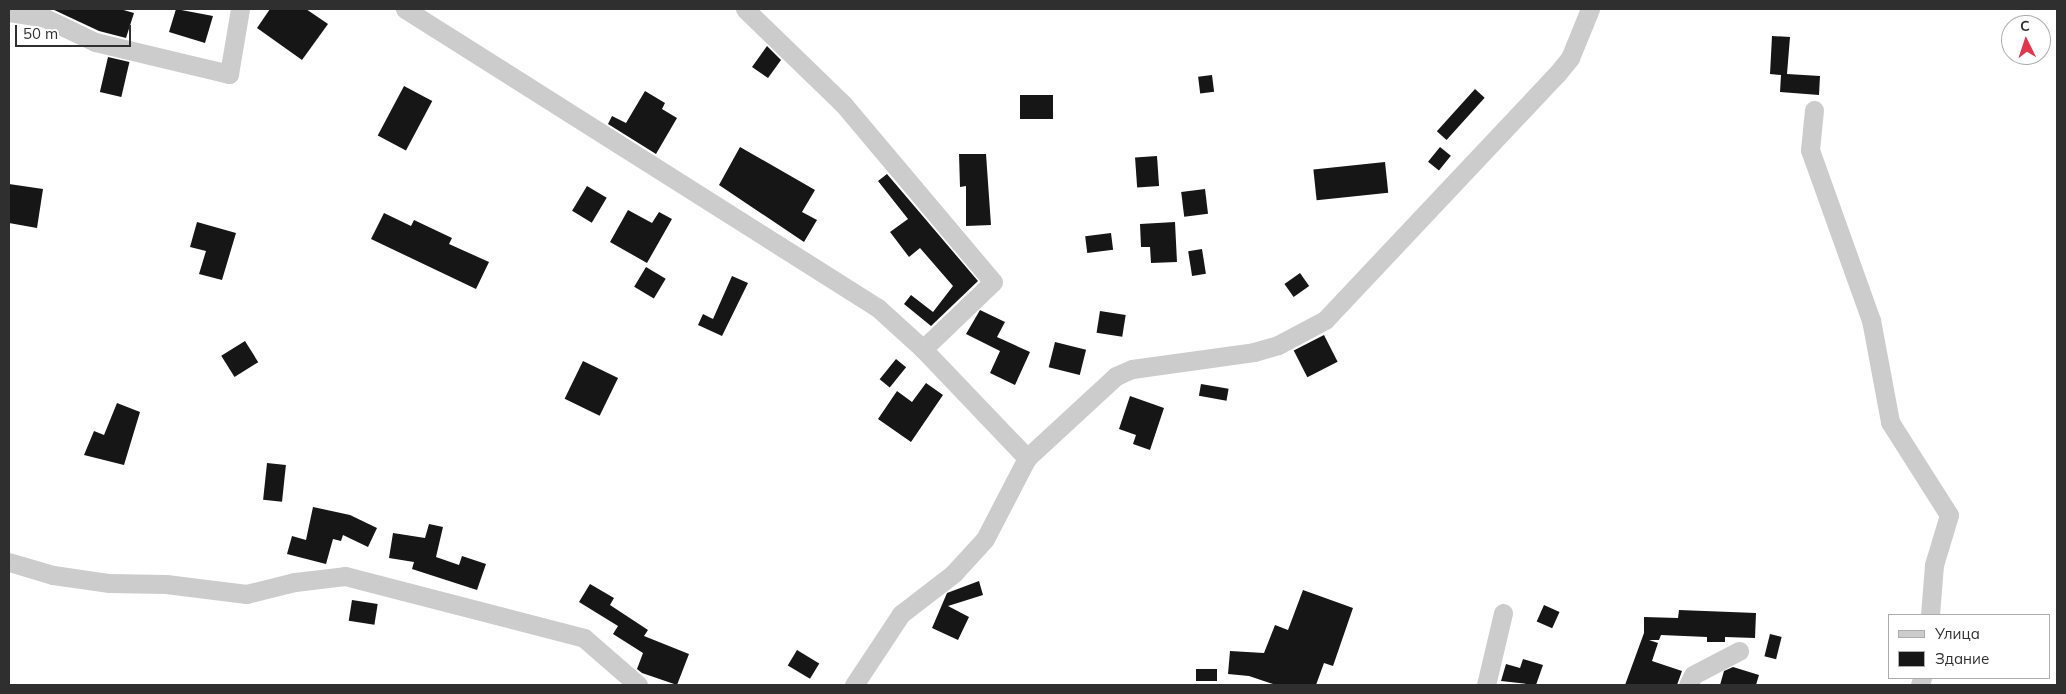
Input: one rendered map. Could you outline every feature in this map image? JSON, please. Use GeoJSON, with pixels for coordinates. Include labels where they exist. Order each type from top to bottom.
{"type":"FeatureCollection","features":[{"type":"Feature","properties":{"kind":"street"},"geometry":{"type":"LineString","coordinates":[[9,12],[45,18],[95,42],[230,74],[240,9]]}},
{"type":"Feature","properties":{"kind":"street"},"geometry":{"type":"LineString","coordinates":[[404,9],[878,308],[923,349],[1027,458]]}},
{"type":"Feature","properties":{"kind":"street"},"geometry":{"type":"LineString","coordinates":[[745,9],[844,105],[994,282],[923,349]]}},
{"type":"Feature","properties":{"kind":"street"},"geometry":{"type":"LineString","coordinates":[[854,685],[901,614],[952,574],[980,545],[1027,458],[1116,376],[1147,364],[1254,352],[1278,345],[1324,320],[1557,74],[1574,49],[1590,9]]}},
{"type":"Feature","properties":{"kind":"street"},"geometry":{"type":"LineString","coordinates":[[1814,110],[1810,150],[1871,320],[1890,422],[1948,515],[1934,565],[1930,614]]}},
{"type":"Feature","properties":{"kind":"street"},"geometry":{"type":"LineString","coordinates":[[9,562],[53,575],[109,583],[166,584],[246,594],[295,582],[345,576],[584,638],[638,685]]}},
{"type":"Feature","properties":{"kind":"street"},"geometry":{"type":"LineString","coordinates":[[1486,685],[1503,613]]}},
{"type":"Feature","properties":{"kind":"street"},"geometry":{"type":"LineString","coordinates":[[1688,685],[1693,675],[1739,651]]}},
{"type":"Feature","properties":{"kind":"building"},"geometry":{"type":"Polygon","coordinates":[[[52,9],[120,9],[134,13],[126,38],[99,31],[52,9]]]}},
{"type":"Feature","properties":{"kind":"building"},"geometry":{"type":"Polygon","coordinates":[[[176,9],[213,16],[205,43],[169,32],[176,9]]]}},
{"type":"Feature","properties":{"kind":"building"},"geometry":{"type":"Polygon","coordinates":[[[270,9],[306,9],[328,24],[302,60],[257,28],[270,9]]]}},
{"type":"Feature","properties":{"kind":"building"},"geometry":{"type":"Polygon","coordinates":[[[1772,36],[1790,37],[1787,74],[1820,76],[1819,95],[1780,92],[1781,75],[1770,74],[1772,36]]]}},
{"type":"Feature","properties":{"kind":"building"},"geometry":{"type":"Polygon","coordinates":[[[767,46],[781,60],[768,78],[752,67],[767,46]]]}},
{"type":"Feature","properties":{"kind":"building"},"geometry":{"type":"Polygon","coordinates":[[[108,57],[129,62],[121,97],[100,92],[108,57]]]}},
{"type":"Feature","properties":{"kind":"building"},"geometry":{"type":"Polygon","coordinates":[[[1212,75],[1214,92],[1200,94],[1198,77],[1212,75]]]}},
{"type":"Feature","properties":{"kind":"building"},"geometry":{"type":"Polygon","coordinates":[[[404,86],[432,101],[406,150],[378,135],[404,86]]]}},
{"type":"Feature","properties":{"kind":"building"},"geometry":{"type":"Polygon","coordinates":[[[1475,89],[1485,98],[1447,140],[1437,131],[1475,89]]]}},
{"type":"Feature","properties":{"kind":"building"},"geometry":{"type":"Polygon","coordinates":[[[645,91],[665,103],[662,109],[677,118],[656,154],[608,124],[612,116],[626,123],[645,91]]]}},
{"type":"Feature","properties":{"kind":"building"},"geometry":{"type":"Polygon","coordinates":[[[1020,95],[1053,95],[1053,119],[1020,119],[1020,95]]]}},
{"type":"Feature","properties":{"kind":"building"},"geometry":{"type":"Polygon","coordinates":[[[740,147],[815,190],[802,212],[817,220],[804,242],[719,185],[740,147]]]}},
{"type":"Feature","properties":{"kind":"building"},"geometry":{"type":"Polygon","coordinates":[[[1440,147],[1451,156],[1439,171],[1428,162],[1440,147]]]}},
{"type":"Feature","properties":{"kind":"building"},"geometry":{"type":"Polygon","coordinates":[[[959,154],[986,154],[991,225],[966,226],[966,186],[960,187],[959,154]]]}},
{"type":"Feature","properties":{"kind":"building"},"geometry":{"type":"Polygon","coordinates":[[[1157,156],[1159,186],[1137,187],[1135,158],[1157,156]]]}},
{"type":"Feature","properties":{"kind":"building"},"geometry":{"type":"Polygon","coordinates":[[[1385,162],[1388,193],[1317,200],[1313,170],[1385,162]]]}},
{"type":"Feature","properties":{"kind":"building"},"geometry":{"type":"Polygon","coordinates":[[[887,174],[978,281],[931,326],[904,304],[911,295],[933,312],[953,286],[920,248],[909,257],[890,232],[908,219],[878,181],[887,174]]]}},
{"type":"Feature","properties":{"kind":"building"},"geometry":{"type":"Polygon","coordinates":[[[9,184],[43,189],[37,228],[9,223],[9,184]]]}},
{"type":"Feature","properties":{"kind":"building"},"geometry":{"type":"Polygon","coordinates":[[[587,186],[607,198],[592,223],[572,211],[587,186]]]}},
{"type":"Feature","properties":{"kind":"building"},"geometry":{"type":"Polygon","coordinates":[[[1205,189],[1208,214],[1184,217],[1181,192],[1205,189]]]}},
{"type":"Feature","properties":{"kind":"building"},"geometry":{"type":"Polygon","coordinates":[[[628,210],[652,223],[659,212],[672,219],[647,263],[610,242],[628,210]]]}},
{"type":"Feature","properties":{"kind":"building"},"geometry":{"type":"Polygon","coordinates":[[[384,213],[411,226],[414,220],[452,238],[449,244],[489,262],[476,289],[371,239],[384,213]]]}},
{"type":"Feature","properties":{"kind":"building"},"geometry":{"type":"Polygon","coordinates":[[[197,222],[236,233],[222,280],[199,274],[206,251],[190,247],[197,222]]]}},
{"type":"Feature","properties":{"kind":"building"},"geometry":{"type":"Polygon","coordinates":[[[1175,222],[1177,262],[1151,263],[1150,247],[1141,247],[1140,224],[1175,222]]]}},
{"type":"Feature","properties":{"kind":"building"},"geometry":{"type":"Polygon","coordinates":[[[1111,233],[1113,250],[1087,253],[1085,236],[1111,233]]]}},
{"type":"Feature","properties":{"kind":"building"},"geometry":{"type":"Polygon","coordinates":[[[1202,249],[1206,274],[1192,276],[1188,251],[1202,249]]]}},
{"type":"Feature","properties":{"kind":"building"},"geometry":{"type":"Polygon","coordinates":[[[646,267],[666,279],[654,299],[634,287],[646,267]]]}},
{"type":"Feature","properties":{"kind":"building"},"geometry":{"type":"Polygon","coordinates":[[[1300,273],[1309,286],[1294,297],[1284,284],[1300,273]]]}},
{"type":"Feature","properties":{"kind":"building"},"geometry":{"type":"Polygon","coordinates":[[[732,276],[748,283],[722,336],[698,325],[703,314],[713,319],[732,276]]]}},
{"type":"Feature","properties":{"kind":"building"},"geometry":{"type":"Polygon","coordinates":[[[980,310],[1005,322],[997,337],[1030,352],[1015,385],[990,373],[1000,351],[966,334],[980,310]]]}},
{"type":"Feature","properties":{"kind":"building"},"geometry":{"type":"Polygon","coordinates":[[[1100,311],[1126,315],[1122,337],[1097,333],[1100,311]]]}},
{"type":"Feature","properties":{"kind":"building"},"geometry":{"type":"Polygon","coordinates":[[[1324,335],[1338,362],[1307,377],[1294,350],[1324,335]]]}},
{"type":"Feature","properties":{"kind":"building"},"geometry":{"type":"Polygon","coordinates":[[[245,341],[258,362],[235,377],[221,356],[245,341]]]}},
{"type":"Feature","properties":{"kind":"building"},"geometry":{"type":"Polygon","coordinates":[[[1055,342],[1086,350],[1080,375],[1049,367],[1055,342]]]}},
{"type":"Feature","properties":{"kind":"building"},"geometry":{"type":"Polygon","coordinates":[[[896,359],[906,367],[890,387],[880,379],[896,359]]]}},
{"type":"Feature","properties":{"kind":"building"},"geometry":{"type":"Polygon","coordinates":[[[583,361],[618,378],[600,416],[565,399],[583,361]]]}},
{"type":"Feature","properties":{"kind":"building"},"geometry":{"type":"Polygon","coordinates":[[[926,383],[943,395],[911,442],[878,419],[897,391],[912,402],[926,383]]]}},
{"type":"Feature","properties":{"kind":"building"},"geometry":{"type":"Polygon","coordinates":[[[1201,384],[1229,389],[1226,401],[1199,396],[1201,384]]]}},
{"type":"Feature","properties":{"kind":"building"},"geometry":{"type":"Polygon","coordinates":[[[1130,396],[1164,408],[1150,450],[1133,444],[1136,435],[1119,429],[1130,396]]]}},
{"type":"Feature","properties":{"kind":"building"},"geometry":{"type":"Polygon","coordinates":[[[117,403],[140,412],[124,465],[84,455],[94,431],[104,435],[117,403]]]}},
{"type":"Feature","properties":{"kind":"building"},"geometry":{"type":"Polygon","coordinates":[[[267,463],[286,465],[282,502],[263,500],[267,463]]]}},
{"type":"Feature","properties":{"kind":"building"},"geometry":{"type":"Polygon","coordinates":[[[313,507],[350,515],[377,528],[368,547],[343,535],[341,541],[333,539],[326,564],[287,554],[292,536],[306,540],[313,507]]]}},
{"type":"Feature","properties":{"kind":"building"},"geometry":{"type":"Polygon","coordinates":[[[429,524],[443,527],[436,557],[459,565],[462,556],[486,564],[477,590],[412,569],[414,562],[389,558],[393,533],[425,538],[429,524]]]}},
{"type":"Feature","properties":{"kind":"building"},"geometry":{"type":"Polygon","coordinates":[[[979,581],[983,595],[948,606],[969,617],[958,640],[932,628],[947,593],[979,581]]]}},
{"type":"Feature","properties":{"kind":"building"},"geometry":{"type":"Polygon","coordinates":[[[590,584],[614,598],[610,605],[648,630],[644,636],[689,654],[677,685],[642,673],[637,669],[643,653],[613,634],[618,626],[579,602],[590,584]]]}},
{"type":"Feature","properties":{"kind":"building"},"geometry":{"type":"Polygon","coordinates":[[[1303,590],[1353,608],[1333,666],[1324,663],[1316,685],[1276,685],[1249,676],[1228,674],[1230,651],[1264,653],[1275,625],[1288,630],[1303,590]]]}},
{"type":"Feature","properties":{"kind":"building"},"geometry":{"type":"Polygon","coordinates":[[[352,600],[378,604],[374,625],[349,621],[352,600]]]}},
{"type":"Feature","properties":{"kind":"building"},"geometry":{"type":"Polygon","coordinates":[[[1544,605],[1560,612],[1552,628],[1537,621],[1544,605]]]}},
{"type":"Feature","properties":{"kind":"building"},"geometry":{"type":"Polygon","coordinates":[[[1679,610],[1756,613],[1755,638],[1725,637],[1725,642],[1707,642],[1707,637],[1661,635],[1659,640],[1649,640],[1658,643],[1652,661],[1682,671],[1677,685],[1625,685],[1644,633],[1644,617],[1678,618],[1679,610]]]}},
{"type":"Feature","properties":{"kind":"building"},"geometry":{"type":"Polygon","coordinates":[[[1770,634],[1782,637],[1776,659],[1764,656],[1770,634]]]}},
{"type":"Feature","properties":{"kind":"building"},"geometry":{"type":"Polygon","coordinates":[[[797,650],[819,663],[810,679],[788,665],[797,650]]]}},
{"type":"Feature","properties":{"kind":"building"},"geometry":{"type":"Polygon","coordinates":[[[1523,659],[1543,665],[1536,685],[1501,681],[1506,664],[1520,668],[1523,659]]]}},
{"type":"Feature","properties":{"kind":"building"},"geometry":{"type":"Polygon","coordinates":[[[1733,667],[1759,675],[1756,685],[1720,685],[1724,671],[1733,667]]]}},
{"type":"Feature","properties":{"kind":"building"},"geometry":{"type":"Polygon","coordinates":[[[1196,669],[1217,669],[1217,681],[1196,681],[1196,669]]]}}]}
